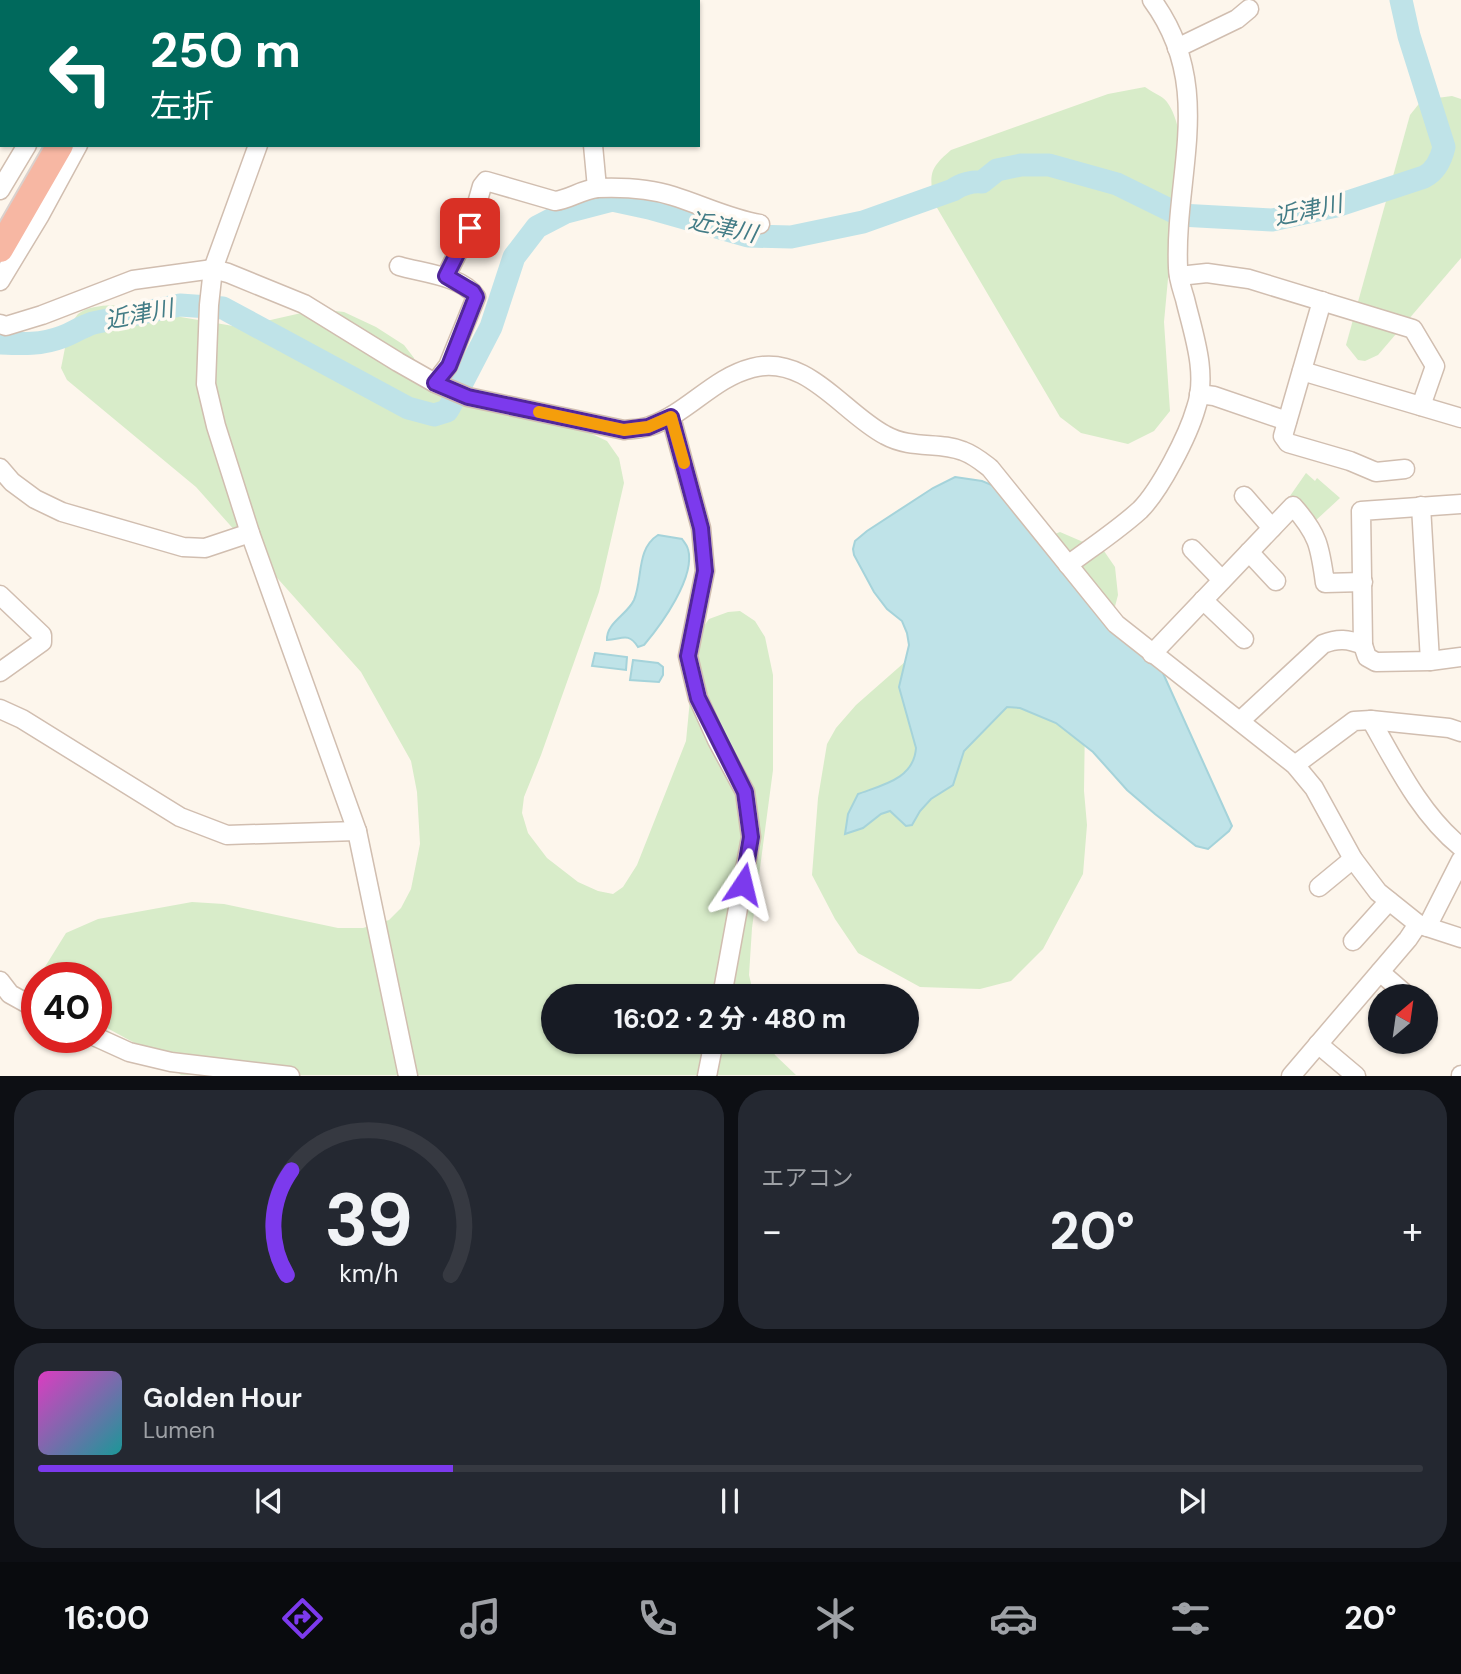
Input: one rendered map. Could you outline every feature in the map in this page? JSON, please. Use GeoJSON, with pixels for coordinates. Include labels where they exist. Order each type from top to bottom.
{"type":"FeatureCollection","features":[{"type":"Feature","properties":{"kind":"highway"},"geometry":{"type":"LineString","coordinates":[[0,216],[41,147]]}},
{"type":"Feature","properties":{"kind":"highway"},"geometry":{"type":"LineString","coordinates":[[0,249],[60,147]]}},
{"type":"Feature","properties":{"kind":"street"},"geometry":{"type":"LineString","coordinates":[[1068,565],[1142,508],[1174,460],[1197,408],[1198,354],[1179,276],[1179,231],[1189,99],[1177,48],[1165,17],[1152,0]]}},
{"type":"Feature","properties":{"kind":"street"},"geometry":{"type":"LineString","coordinates":[[1177,48],[1237,19],[1249,9]]}},
{"type":"Feature","properties":{"kind":"street"},"geometry":{"type":"LineString","coordinates":[[0,190],[26,147]]}},
{"type":"Feature","properties":{"kind":"street"},"geometry":{"type":"LineString","coordinates":[[0,281],[77,147]]}},
{"type":"Feature","properties":{"kind":"street"},"geometry":{"type":"LineString","coordinates":[[257,147],[212,275],[206,384],[250,533],[357,831],[408,1076]]}},
{"type":"Feature","properties":{"kind":"street"},"geometry":{"type":"LineString","coordinates":[[593,147],[597,188]]}},
{"type":"Feature","properties":{"kind":"street"},"geometry":{"type":"LineString","coordinates":[[446,276],[470,228],[482,186],[486,181],[555,201],[583,190],[597,188],[671,195],[744,221],[761,224]]}},
{"type":"Feature","properties":{"kind":"street"},"geometry":{"type":"LineString","coordinates":[[399,266],[446,276],[473,292],[476,297],[449,366],[435,383]]}},
{"type":"Feature","properties":{"kind":"street"},"geometry":{"type":"LineString","coordinates":[[0,324],[6,326],[42,315],[134,280],[228,273],[304,304],[435,383],[468,397],[624,430],[648,427],[671,417],[732,375],[754,367],[772,366],[796,372],[814,381],[869,426],[886,436],[903,443],[961,450],[990,468],[1116,624],[1295,765],[1314,788],[1353,859],[1378,892],[1422,926],[1461,938]]}},
{"type":"Feature","properties":{"kind":"street"},"geometry":{"type":"LineString","coordinates":[[1179,276],[1208,273],[1249,279],[1413,329],[1435,366],[1421,406]]}},
{"type":"Feature","properties":{"kind":"street"},"geometry":{"type":"LineString","coordinates":[[1322,301],[1283,436],[1288,443],[1350,461],[1376,472],[1405,469]]}},
{"type":"Feature","properties":{"kind":"street"},"geometry":{"type":"LineString","coordinates":[[1302,370],[1461,418]]}},
{"type":"Feature","properties":{"kind":"street"},"geometry":{"type":"LineString","coordinates":[[1199,394],[1214,396],[1287,421]]}},
{"type":"Feature","properties":{"kind":"street"},"geometry":{"type":"LineString","coordinates":[[671,417],[701,528],[705,571],[688,656],[698,698],[745,792],[751,837],[724,984]]}},
{"type":"Feature","properties":{"kind":"street"},"geometry":{"type":"LineString","coordinates":[[0,468],[12,482],[35,499],[62,512],[183,547],[205,548],[250,533]]}},
{"type":"Feature","properties":{"kind":"street"},"geometry":{"type":"LineString","coordinates":[[1244,496],[1272,528]]}},
{"type":"Feature","properties":{"kind":"street"},"geometry":{"type":"LineString","coordinates":[[1461,505],[1361,510],[1363,645],[1367,657],[1376,662],[1430,661],[1461,657]]}},
{"type":"Feature","properties":{"kind":"street"},"geometry":{"type":"LineString","coordinates":[[1152,654],[1293,506],[1309,524],[1320,546],[1325,583],[1363,582]]}},
{"type":"Feature","properties":{"kind":"street"},"geometry":{"type":"LineString","coordinates":[[1421,506],[1430,661]]}},
{"type":"Feature","properties":{"kind":"street"},"geometry":{"type":"LineString","coordinates":[[1192,549],[1222,580]]}},
{"type":"Feature","properties":{"kind":"street"},"geometry":{"type":"LineString","coordinates":[[1249,552],[1276,581]]}},
{"type":"Feature","properties":{"kind":"street"},"geometry":{"type":"LineString","coordinates":[[0,595],[42,635],[42,642],[0,672]]}},
{"type":"Feature","properties":{"kind":"street"},"geometry":{"type":"LineString","coordinates":[[1203,600],[1244,639]]}},
{"type":"Feature","properties":{"kind":"street"},"geometry":{"type":"LineString","coordinates":[[1240,722],[1323,644],[1336,639],[1363,645]]}},
{"type":"Feature","properties":{"kind":"street"},"geometry":{"type":"LineString","coordinates":[[0,709],[22,719],[180,817],[227,835],[357,831]]}},
{"type":"Feature","properties":{"kind":"street"},"geometry":{"type":"LineString","coordinates":[[1295,765],[1354,722],[1371,720],[1449,728],[1461,732]]}},
{"type":"Feature","properties":{"kind":"street"},"geometry":{"type":"LineString","coordinates":[[1371,720],[1430,816],[1461,848]]}},
{"type":"Feature","properties":{"kind":"street"},"geometry":{"type":"LineString","coordinates":[[1318,887],[1353,859]]}},
{"type":"Feature","properties":{"kind":"street"},"geometry":{"type":"LineString","coordinates":[[1291,1076],[1422,926],[1461,860]]}},
{"type":"Feature","properties":{"kind":"street"},"geometry":{"type":"LineString","coordinates":[[1353,941],[1389,901]]}},
{"type":"Feature","properties":{"kind":"street"},"geometry":{"type":"LineString","coordinates":[[1380,972],[1394,984]]}},
{"type":"Feature","properties":{"kind":"street"},"geometry":{"type":"LineString","coordinates":[[0,981],[10,994],[21,1000]]}},
{"type":"Feature","properties":{"kind":"street"},"geometry":{"type":"LineString","coordinates":[[112,1044],[129,1052],[171,1062],[290,1076]]}},
{"type":"Feature","properties":{"kind":"street"},"geometry":{"type":"LineString","coordinates":[[1318,1044],[1356,1076]]}},
{"type":"Feature","properties":{"kind":"street"},"geometry":{"type":"LineString","coordinates":[[707,1076],[711,1054]]}},
{"type":"Feature","properties":{"kind":"green space"},"geometry":{"type":"Polygon","coordinates":[[[1145,87],[1168,104],[1181,138],[1164,322],[1170,411],[1154,431],[1128,444],[1081,433],[1060,417],[933,201],[932,178],[938,162],[951,150],[1108,94],[1145,87]]]}},
{"type":"Feature","properties":{"kind":"green space"},"geometry":{"type":"Polygon","coordinates":[[[1452,96],[1461,99],[1461,258],[1378,355],[1365,361],[1358,360],[1346,345],[1410,115],[1422,100],[1452,96]]]}},
{"type":"Feature","properties":{"kind":"green space"},"geometry":{"type":"Polygon","coordinates":[[[111,305],[239,327],[319,309],[344,312],[376,327],[404,345],[414,358],[418,377],[433,393],[579,428],[607,441],[619,458],[624,483],[599,592],[524,797],[522,813],[528,833],[547,858],[578,882],[613,894],[623,887],[637,865],[686,741],[696,637],[709,619],[728,612],[740,611],[755,621],[765,637],[773,675],[773,770],[752,928],[749,975],[751,984],[541,984],[541,1054],[774,1054],[796,1075],[181,1075],[153,1053],[112,1031],[112,962],[48,962],[66,933],[98,919],[192,902],[224,904],[338,928],[363,928],[389,920],[401,908],[411,889],[420,844],[417,792],[411,761],[361,672],[196,487],[67,380],[61,368],[69,332],[78,314],[94,307],[111,305]]]}},
{"type":"Feature","properties":{"kind":"green space"},"geometry":{"type":"Polygon","coordinates":[[[1306,473],[1315,481],[1317,478],[1340,498],[1314,522],[1290,496],[1306,473]]]}},
{"type":"Feature","properties":{"kind":"green space"},"geometry":{"type":"Polygon","coordinates":[[[1060,532],[1104,551],[1115,567],[1118,595],[1085,720],[1084,791],[1087,825],[1083,874],[1043,949],[1011,981],[980,989],[920,987],[919,984],[858,953],[835,919],[812,875],[818,798],[827,744],[836,728],[856,705],[1047,537],[1060,532]]]}},
{"type":"Feature","properties":{"kind":"water"},"geometry":{"type":"Polygon","coordinates":[[[955,477],[982,481],[999,488],[1122,640],[1162,671],[1232,826],[1208,849],[1196,846],[1155,814],[1127,790],[1093,752],[1056,723],[1020,708],[1007,707],[964,751],[953,785],[931,799],[912,825],[906,826],[890,811],[881,814],[863,828],[845,834],[848,814],[858,794],[886,784],[903,774],[914,759],[916,748],[899,687],[909,645],[907,633],[902,621],[887,609],[874,592],[854,555],[855,541],[933,488],[955,477]]]}},
{"type":"Feature","properties":{"kind":"water"},"geometry":{"type":"Polygon","coordinates":[[[658,535],[682,539],[687,546],[689,560],[682,586],[668,613],[644,645],[638,647],[627,638],[607,640],[613,624],[634,600],[643,556],[651,541],[658,535]]]}},
{"type":"Feature","properties":{"kind":"water"},"geometry":{"type":"Polygon","coordinates":[[[595,653],[627,657],[626,670],[592,666],[595,653]]]}},
{"type":"Feature","properties":{"kind":"water"},"geometry":{"type":"Polygon","coordinates":[[[633,660],[658,663],[663,667],[659,682],[630,680],[633,660]]]}},
{"type":"Feature","properties":{"kind":"waterway","name":"近津川"},"geometry":{"type":"LineString","coordinates":[[0,343],[47,341],[93,323],[180,305],[223,308],[408,408],[434,415],[447,411],[450,406],[491,327],[514,257],[537,227],[566,212],[612,200],[748,236],[791,237],[863,222],[963,185],[982,182],[997,170],[1021,165],[1049,165],[1117,184],[1180,215],[1272,220],[1336,206],[1428,175],[1440,161],[1443,152],[1444,147],[1409,36],[1401,0]]}},
{"type":"Feature","properties":{"kind":"slow traffic"},"geometry":{"type":"LineString","coordinates":[[539,412],[624,430],[648,427],[671,417],[684,463]]}},
{"type":"Feature","properties":{"kind":"route"},"geometry":{"type":"LineString","coordinates":[[470,228],[446,276],[473,292],[476,297],[449,366],[435,383],[468,397],[624,430],[648,427],[671,417],[701,528],[705,571],[688,656],[698,698],[745,792],[751,837],[743,884]]}}]}
